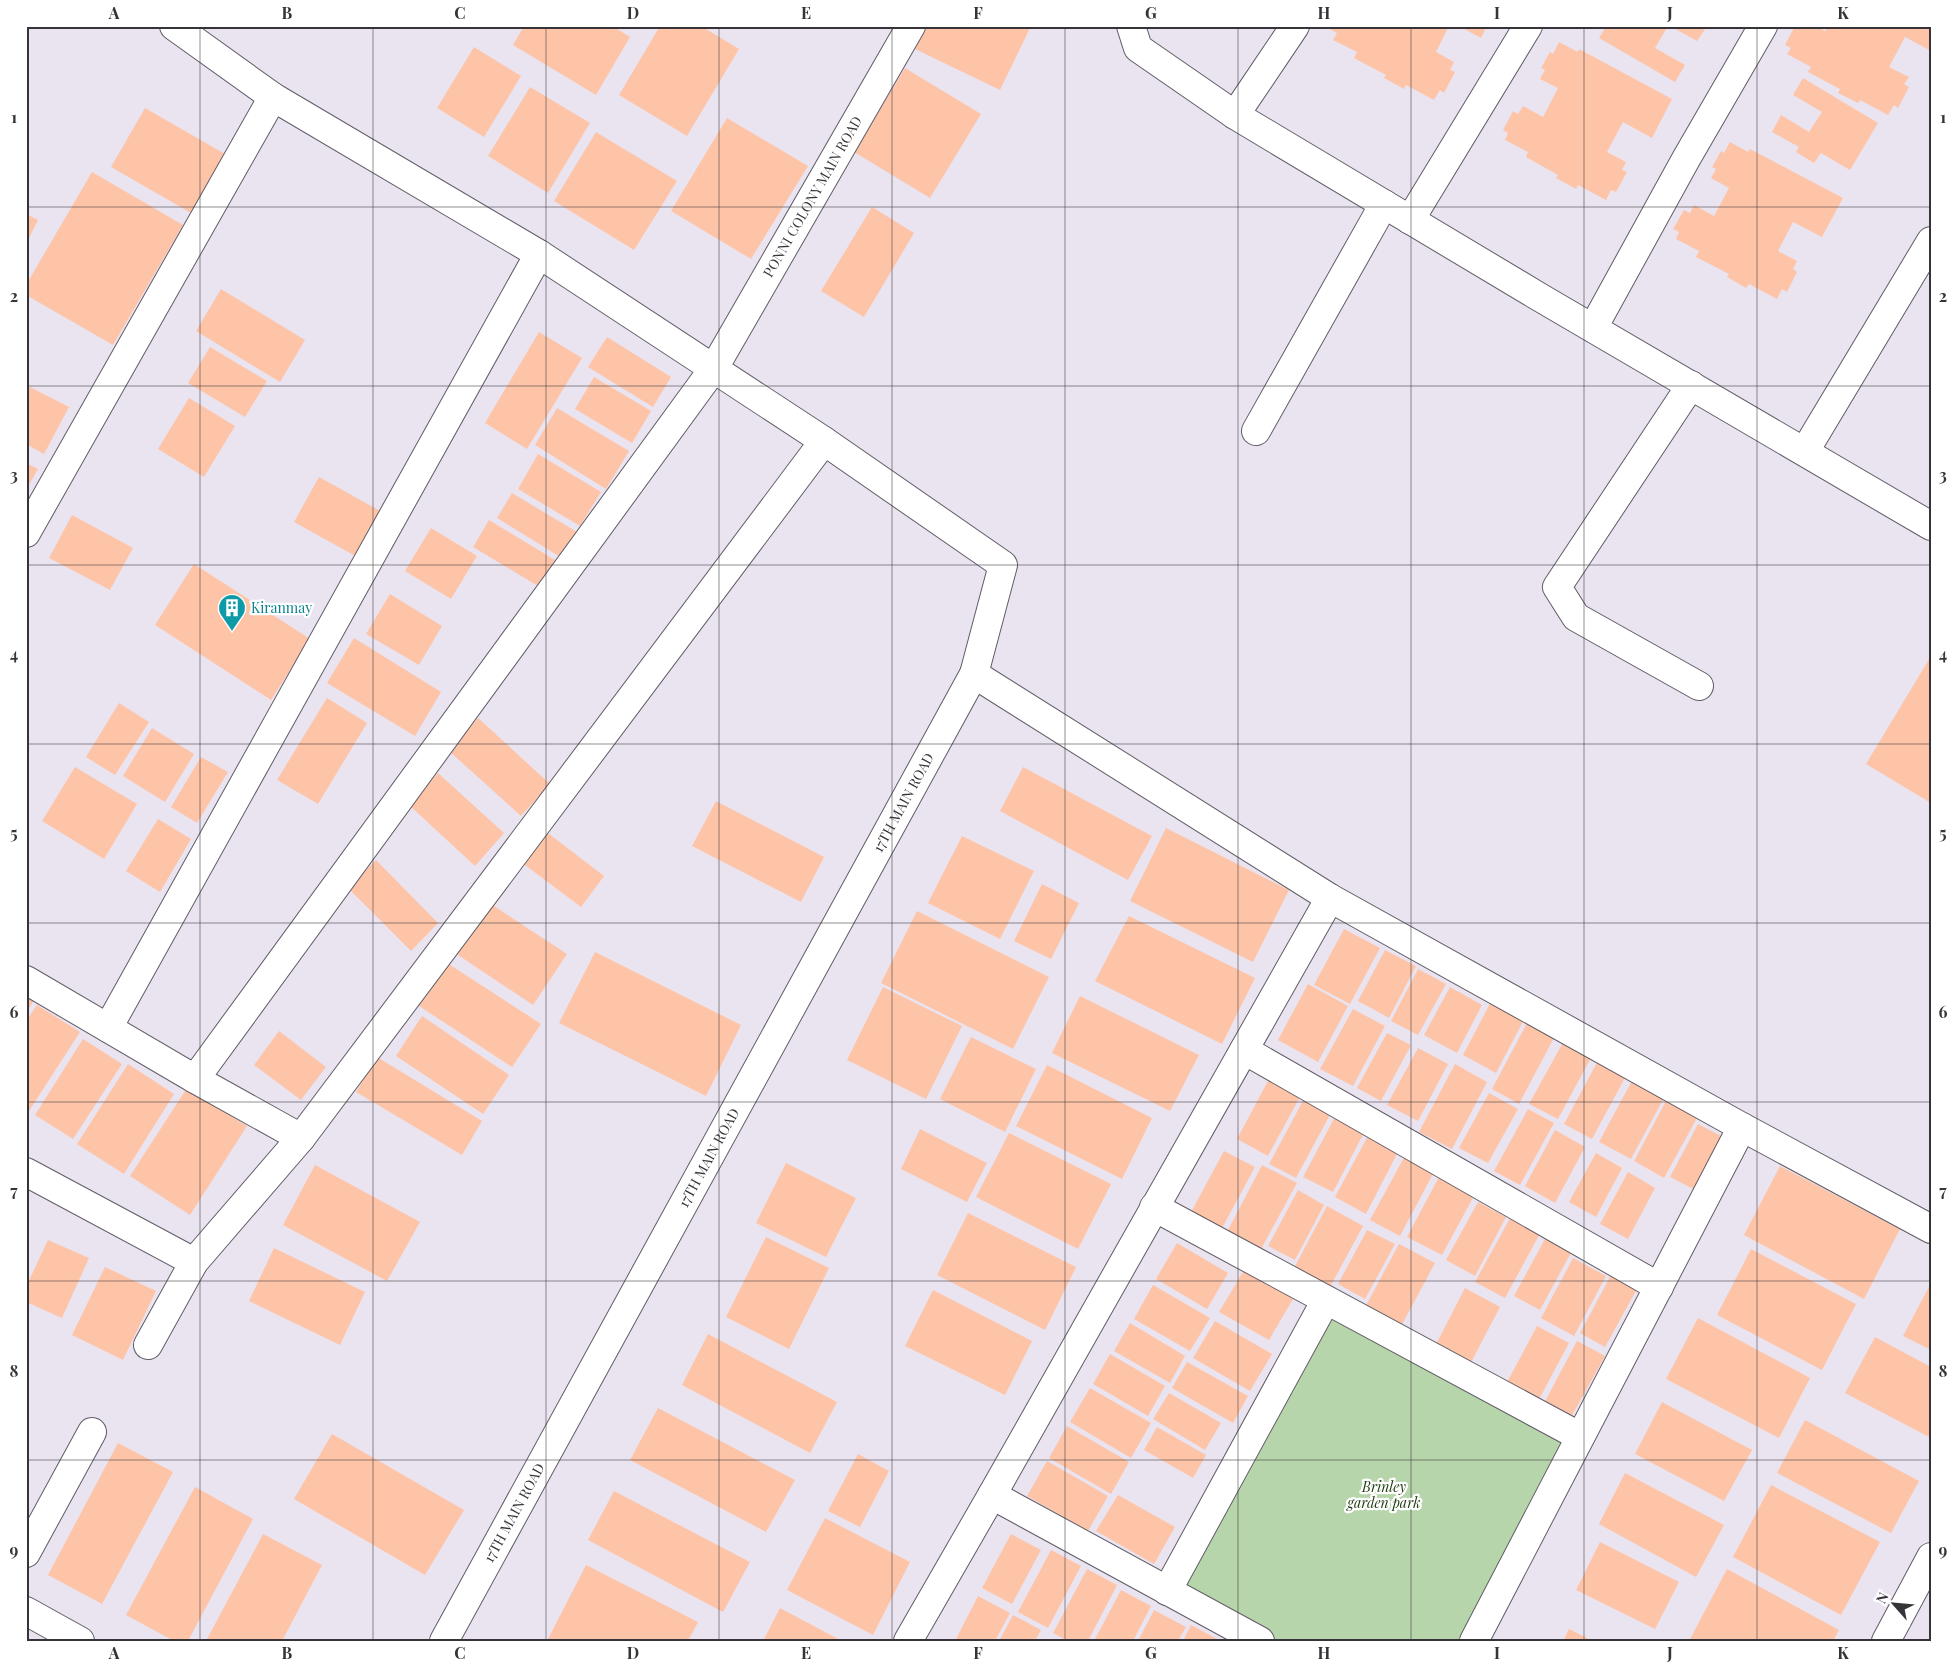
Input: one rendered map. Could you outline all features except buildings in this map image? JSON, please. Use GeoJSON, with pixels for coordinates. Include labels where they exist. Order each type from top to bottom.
{"type":"FeatureCollection","features":[{"type":"Feature","properties":{"kind":"street"},"geometry":{"type":"LineString","coordinates":[[148,1345],[194,1262],[302,1138],[824,442],[539,254],[273,97],[174,26]]}},
{"type":"Feature","properties":{"kind":"street","name":"PONNI COLONY MAIN ROAD"},"geometry":{"type":"LineString","coordinates":[[195,1079],[714,368],[911,26]]}},
{"type":"Feature","properties":{"kind":"street"},"geometry":{"type":"LineString","coordinates":[[1131,26],[1138,48],[1235,115],[1931,526]]}},
{"type":"Feature","properties":{"kind":"street"},"geometry":{"type":"LineString","coordinates":[[1235,115],[1295,26]]}},
{"type":"Feature","properties":{"kind":"street"},"geometry":{"type":"LineString","coordinates":[[1410,220],[1528,26]]}},
{"type":"Feature","properties":{"kind":"street"},"geometry":{"type":"LineString","coordinates":[[1593,328],[1686,159],[1763,26]]}},
{"type":"Feature","properties":{"kind":"street"},"geometry":{"type":"LineString","coordinates":[[26,533],[273,97]]}},
{"type":"Feature","properties":{"kind":"street"},"geometry":{"type":"LineString","coordinates":[[1256,431],[1384,204]]}},
{"type":"Feature","properties":{"kind":"street"},"geometry":{"type":"LineString","coordinates":[[1805,452],[1931,240]]}},
{"type":"Feature","properties":{"kind":"street"},"geometry":{"type":"LineString","coordinates":[[108,1028],[539,254]]}},
{"type":"Feature","properties":{"kind":"street"},"geometry":{"type":"LineString","coordinates":[[1691,385],[1558,587],[1576,617],[1699,686]]}},
{"type":"Feature","properties":{"kind":"street","name":"17TH MAIN ROAD"},"geometry":{"type":"LineString","coordinates":[[444,1641],[974,674],[1002,564],[824,442]]}},
{"type":"Feature","properties":{"kind":"street"},"geometry":{"type":"LineString","coordinates":[[974,674],[1330,898],[1742,1127],[1931,1229]]}},
{"type":"Feature","properties":{"kind":"street"},"geometry":{"type":"LineString","coordinates":[[908,1641],[1330,898]]}},
{"type":"Feature","properties":{"kind":"street"},"geometry":{"type":"LineString","coordinates":[[26,980],[195,1079],[302,1138]]}},
{"type":"Feature","properties":{"kind":"street"},"geometry":{"type":"LineString","coordinates":[[1244,1050],[1660,1287]]}},
{"type":"Feature","properties":{"kind":"street"},"geometry":{"type":"LineString","coordinates":[[1474,1641],[1579,1436],[1660,1287],[1742,1127]]}},
{"type":"Feature","properties":{"kind":"street"},"geometry":{"type":"LineString","coordinates":[[26,1172],[194,1262]]}},
{"type":"Feature","properties":{"kind":"street"},"geometry":{"type":"LineString","coordinates":[[1154,1207],[1579,1436]]}},
{"type":"Feature","properties":{"kind":"street"},"geometry":{"type":"LineString","coordinates":[[1167,1591],[1326,1300]]}},
{"type":"Feature","properties":{"kind":"street"},"geometry":{"type":"LineString","coordinates":[[26,1553],[92,1432]]}},
{"type":"Feature","properties":{"kind":"street"},"geometry":{"type":"LineString","coordinates":[[992,1495],[1260,1641]]}},
{"type":"Feature","properties":{"kind":"street"},"geometry":{"type":"LineString","coordinates":[[1886,1641],[1931,1557]]}},
{"type":"Feature","properties":{"kind":"street"},"geometry":{"type":"LineString","coordinates":[[26,1612],[80,1641]]}},
{"type":"Feature","properties":{"kind":"green space","name":"Brinley garden park"},"geometry":{"type":"Polygon","coordinates":[[[1326,1300],[1579,1436],[1474,1641],[1260,1641],[1167,1591],[1326,1300]]]}},
{"type":"Feature","properties":{"kind":"place","name":"Kiranmay"},"geometry":{"type":"Point","coordinates":[232,632]}}]}
